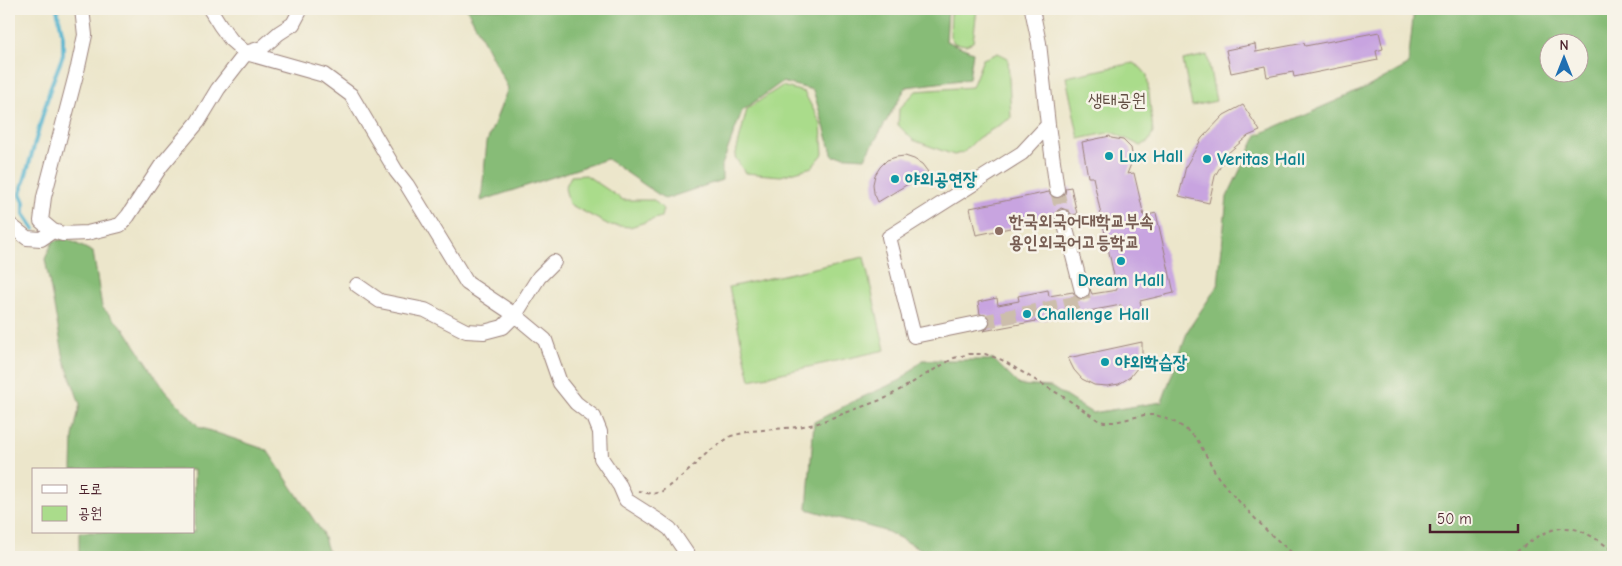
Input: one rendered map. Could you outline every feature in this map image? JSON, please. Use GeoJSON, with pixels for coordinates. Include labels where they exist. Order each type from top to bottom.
{"type":"FeatureCollection","features":[{"type":"Feature","properties":{"kind":"street"},"geometry":{"type":"LineString","coordinates":[[82,9],[85,35],[44,197],[41,221],[53,231],[63,234],[87,233],[120,225],[161,166],[198,122],[218,89],[246,53],[262,48],[293,24],[301,9]]}},
{"type":"Feature","properties":{"kind":"street"},"geometry":{"type":"LineString","coordinates":[[210,9],[231,40],[246,53],[324,75],[351,95],[396,171],[408,185],[467,283],[515,316],[545,340],[560,383],[576,403],[594,417],[600,432],[601,458],[620,486],[626,500],[659,520],[670,530],[689,557]]}},
{"type":"Feature","properties":{"kind":"street"},"geometry":{"type":"LineString","coordinates":[[1032,9],[1039,43],[1056,190]]}},
{"type":"Feature","properties":{"kind":"street"},"geometry":{"type":"LineString","coordinates":[[982,322],[914,336],[889,237],[1022,153],[1048,125]]}},
{"type":"Feature","properties":{"kind":"street"},"geometry":{"type":"LineString","coordinates":[[1063,217],[1082,291]]}},
{"type":"Feature","properties":{"kind":"street"},"geometry":{"type":"LineString","coordinates":[[9,224],[27,238],[41,239],[53,231]]}},
{"type":"Feature","properties":{"kind":"street"},"geometry":{"type":"LineString","coordinates":[[356,285],[380,302],[425,310],[466,331],[484,332],[503,326],[515,316],[539,276],[554,262]]}},
{"type":"Feature","properties":{"kind":"path"},"geometry":{"type":"LineString","coordinates":[[620,486],[652,494],[662,492],[685,474],[708,452],[731,436],[751,431],[815,424],[886,398],[954,358],[969,354],[985,354],[1002,360],[1098,420],[1115,422],[1151,414],[1165,417],[1184,427],[1197,439],[1218,477],[1241,505],[1297,557]]}},
{"type":"Feature","properties":{"kind":"path"},"geometry":{"type":"LineString","coordinates":[[1510,557],[1525,545],[1544,534],[1566,527],[1584,531],[1613,551]]}},
{"type":"Feature","properties":{"kind":"green space"},"geometry":{"type":"Polygon","coordinates":[[[467,9],[691,9],[752,14],[755,9],[948,9],[946,41],[973,52],[969,79],[906,87],[865,158],[833,156],[813,90],[782,82],[742,111],[722,165],[722,180],[665,199],[607,159],[481,201],[487,142],[508,88],[467,9]]]}},
{"type":"Feature","properties":{"kind":"green space"},"geometry":{"type":"Polygon","coordinates":[[[951,9],[977,9],[973,42],[966,45],[954,43],[950,36],[951,9]]]}},
{"type":"Feature","properties":{"kind":"green space"},"geometry":{"type":"Polygon","coordinates":[[[1414,9],[1613,9],[1613,557],[936,557],[888,532],[807,509],[814,422],[856,400],[901,380],[922,360],[994,360],[1019,385],[1051,387],[1092,413],[1162,402],[1188,330],[1218,285],[1227,197],[1257,135],[1366,88],[1408,65],[1414,9]]]}},
{"type":"Feature","properties":{"kind":"green space"},"geometry":{"type":"Polygon","coordinates":[[[998,53],[1008,58],[1011,118],[978,138],[964,152],[954,155],[913,140],[898,125],[899,109],[916,91],[972,87],[983,59],[998,53]]]}},
{"type":"Feature","properties":{"kind":"green space"},"geometry":{"type":"Polygon","coordinates":[[[1207,55],[1216,101],[1192,106],[1183,60],[1207,55]]]}},
{"type":"Feature","properties":{"kind":"green space","name":"생태공원"},"geometry":{"type":"Polygon","coordinates":[[[1133,63],[1147,75],[1153,132],[1149,141],[1141,146],[1112,132],[1079,139],[1066,77],[1133,63]]]}},
{"type":"Feature","properties":{"kind":"green space"},"geometry":{"type":"Polygon","coordinates":[[[782,86],[804,92],[821,124],[823,154],[812,167],[781,176],[745,173],[735,157],[747,109],[782,86]]]}},
{"type":"Feature","properties":{"kind":"green space"},"geometry":{"type":"Polygon","coordinates":[[[586,175],[623,200],[654,200],[663,209],[661,217],[630,227],[609,225],[569,204],[565,188],[571,176],[586,175]]]}},
{"type":"Feature","properties":{"kind":"green space"},"geometry":{"type":"Polygon","coordinates":[[[67,239],[93,252],[102,307],[125,330],[164,389],[199,427],[267,450],[322,532],[330,557],[79,557],[79,534],[195,534],[195,468],[72,468],[73,436],[80,404],[64,359],[45,259],[53,241],[67,239]]]}},
{"type":"Feature","properties":{"kind":"green space"},"geometry":{"type":"Polygon","coordinates":[[[864,257],[885,350],[750,380],[729,287],[864,257]]]}},
{"type":"Feature","properties":{"kind":"building"},"geometry":{"type":"Polygon","coordinates":[[[1379,32],[1383,49],[1376,51],[1378,60],[1294,77],[1293,72],[1267,77],[1265,66],[1231,73],[1226,50],[1255,44],[1256,52],[1304,43],[1305,46],[1379,32]]]}},
{"type":"Feature","properties":{"kind":"building","name":"Veritas Hall"},"geometry":{"type":"Polygon","coordinates":[[[1243,105],[1260,131],[1248,136],[1228,153],[1215,176],[1209,203],[1179,196],[1186,166],[1202,138],[1224,115],[1243,105]]]}},
{"type":"Feature","properties":{"kind":"building"},"geometry":{"type":"Polygon","coordinates":[[[1110,136],[1111,138],[1123,140],[1131,148],[1133,159],[1127,174],[1134,173],[1144,216],[1156,213],[1174,293],[1140,301],[1143,312],[1123,316],[1121,305],[983,331],[988,328],[991,321],[988,316],[980,314],[978,302],[997,298],[998,305],[1019,301],[1018,296],[1048,290],[1049,296],[1073,292],[1076,297],[1084,300],[1088,297],[1090,289],[1092,294],[1117,290],[1093,177],[1088,177],[1082,142],[1110,136]]]}},
{"type":"Feature","properties":{"kind":"building","name":"야외공연장"},"geometry":{"type":"Polygon","coordinates":[[[905,156],[922,164],[928,172],[878,202],[873,184],[875,175],[887,160],[905,156]]]}},
{"type":"Feature","properties":{"kind":"building"},"geometry":{"type":"Polygon","coordinates":[[[1071,187],[1077,214],[1072,215],[1069,211],[1061,208],[1057,211],[1054,219],[976,235],[970,208],[1049,192],[1053,198],[1059,199],[1065,194],[1066,188],[1071,187]]]}},
{"type":"Feature","properties":{"kind":"building","name":"야외학습장"},"geometry":{"type":"Polygon","coordinates":[[[1142,342],[1142,355],[1138,367],[1130,377],[1119,384],[1107,386],[1094,385],[1082,379],[1074,370],[1068,358],[1142,342]]]}},
{"type":"Feature","properties":{"kind":"waterway"},"geometry":{"type":"LineString","coordinates":[[34,229],[24,214],[24,202],[20,193],[51,86],[63,55],[63,37],[57,9]]}},
{"type":"Feature","properties":{"kind":"tunnel"},"geometry":{"type":"LineString","coordinates":[[1057,190],[1063,217]]}},
{"type":"Feature","properties":{"kind":"tunnel"},"geometry":{"type":"LineString","coordinates":[[982,322],[1084,301],[1082,291]]}},
{"type":"Feature","properties":{"kind":"place","name":"Lux Hall"},"geometry":{"type":"Point","coordinates":[1109,156]}},
{"type":"Feature","properties":{"kind":"place","name":"Veritas Hall"},"geometry":{"type":"Point","coordinates":[1207,159]}},
{"type":"Feature","properties":{"kind":"place","name":"야외공연장"},"geometry":{"type":"Point","coordinates":[895,179]}},
{"type":"Feature","properties":{"kind":"place","name":"한국외국어대학교부속 용인외국어고등학교"},"geometry":{"type":"Point","coordinates":[999,231]}},
{"type":"Feature","properties":{"kind":"place","name":"Dream Hall"},"geometry":{"type":"Point","coordinates":[1121,261]}},
{"type":"Feature","properties":{"kind":"place","name":"Challenge Hall"},"geometry":{"type":"Point","coordinates":[1027,314]}},
{"type":"Feature","properties":{"kind":"place","name":"야외학습장"},"geometry":{"type":"Point","coordinates":[1105,362]}}]}
